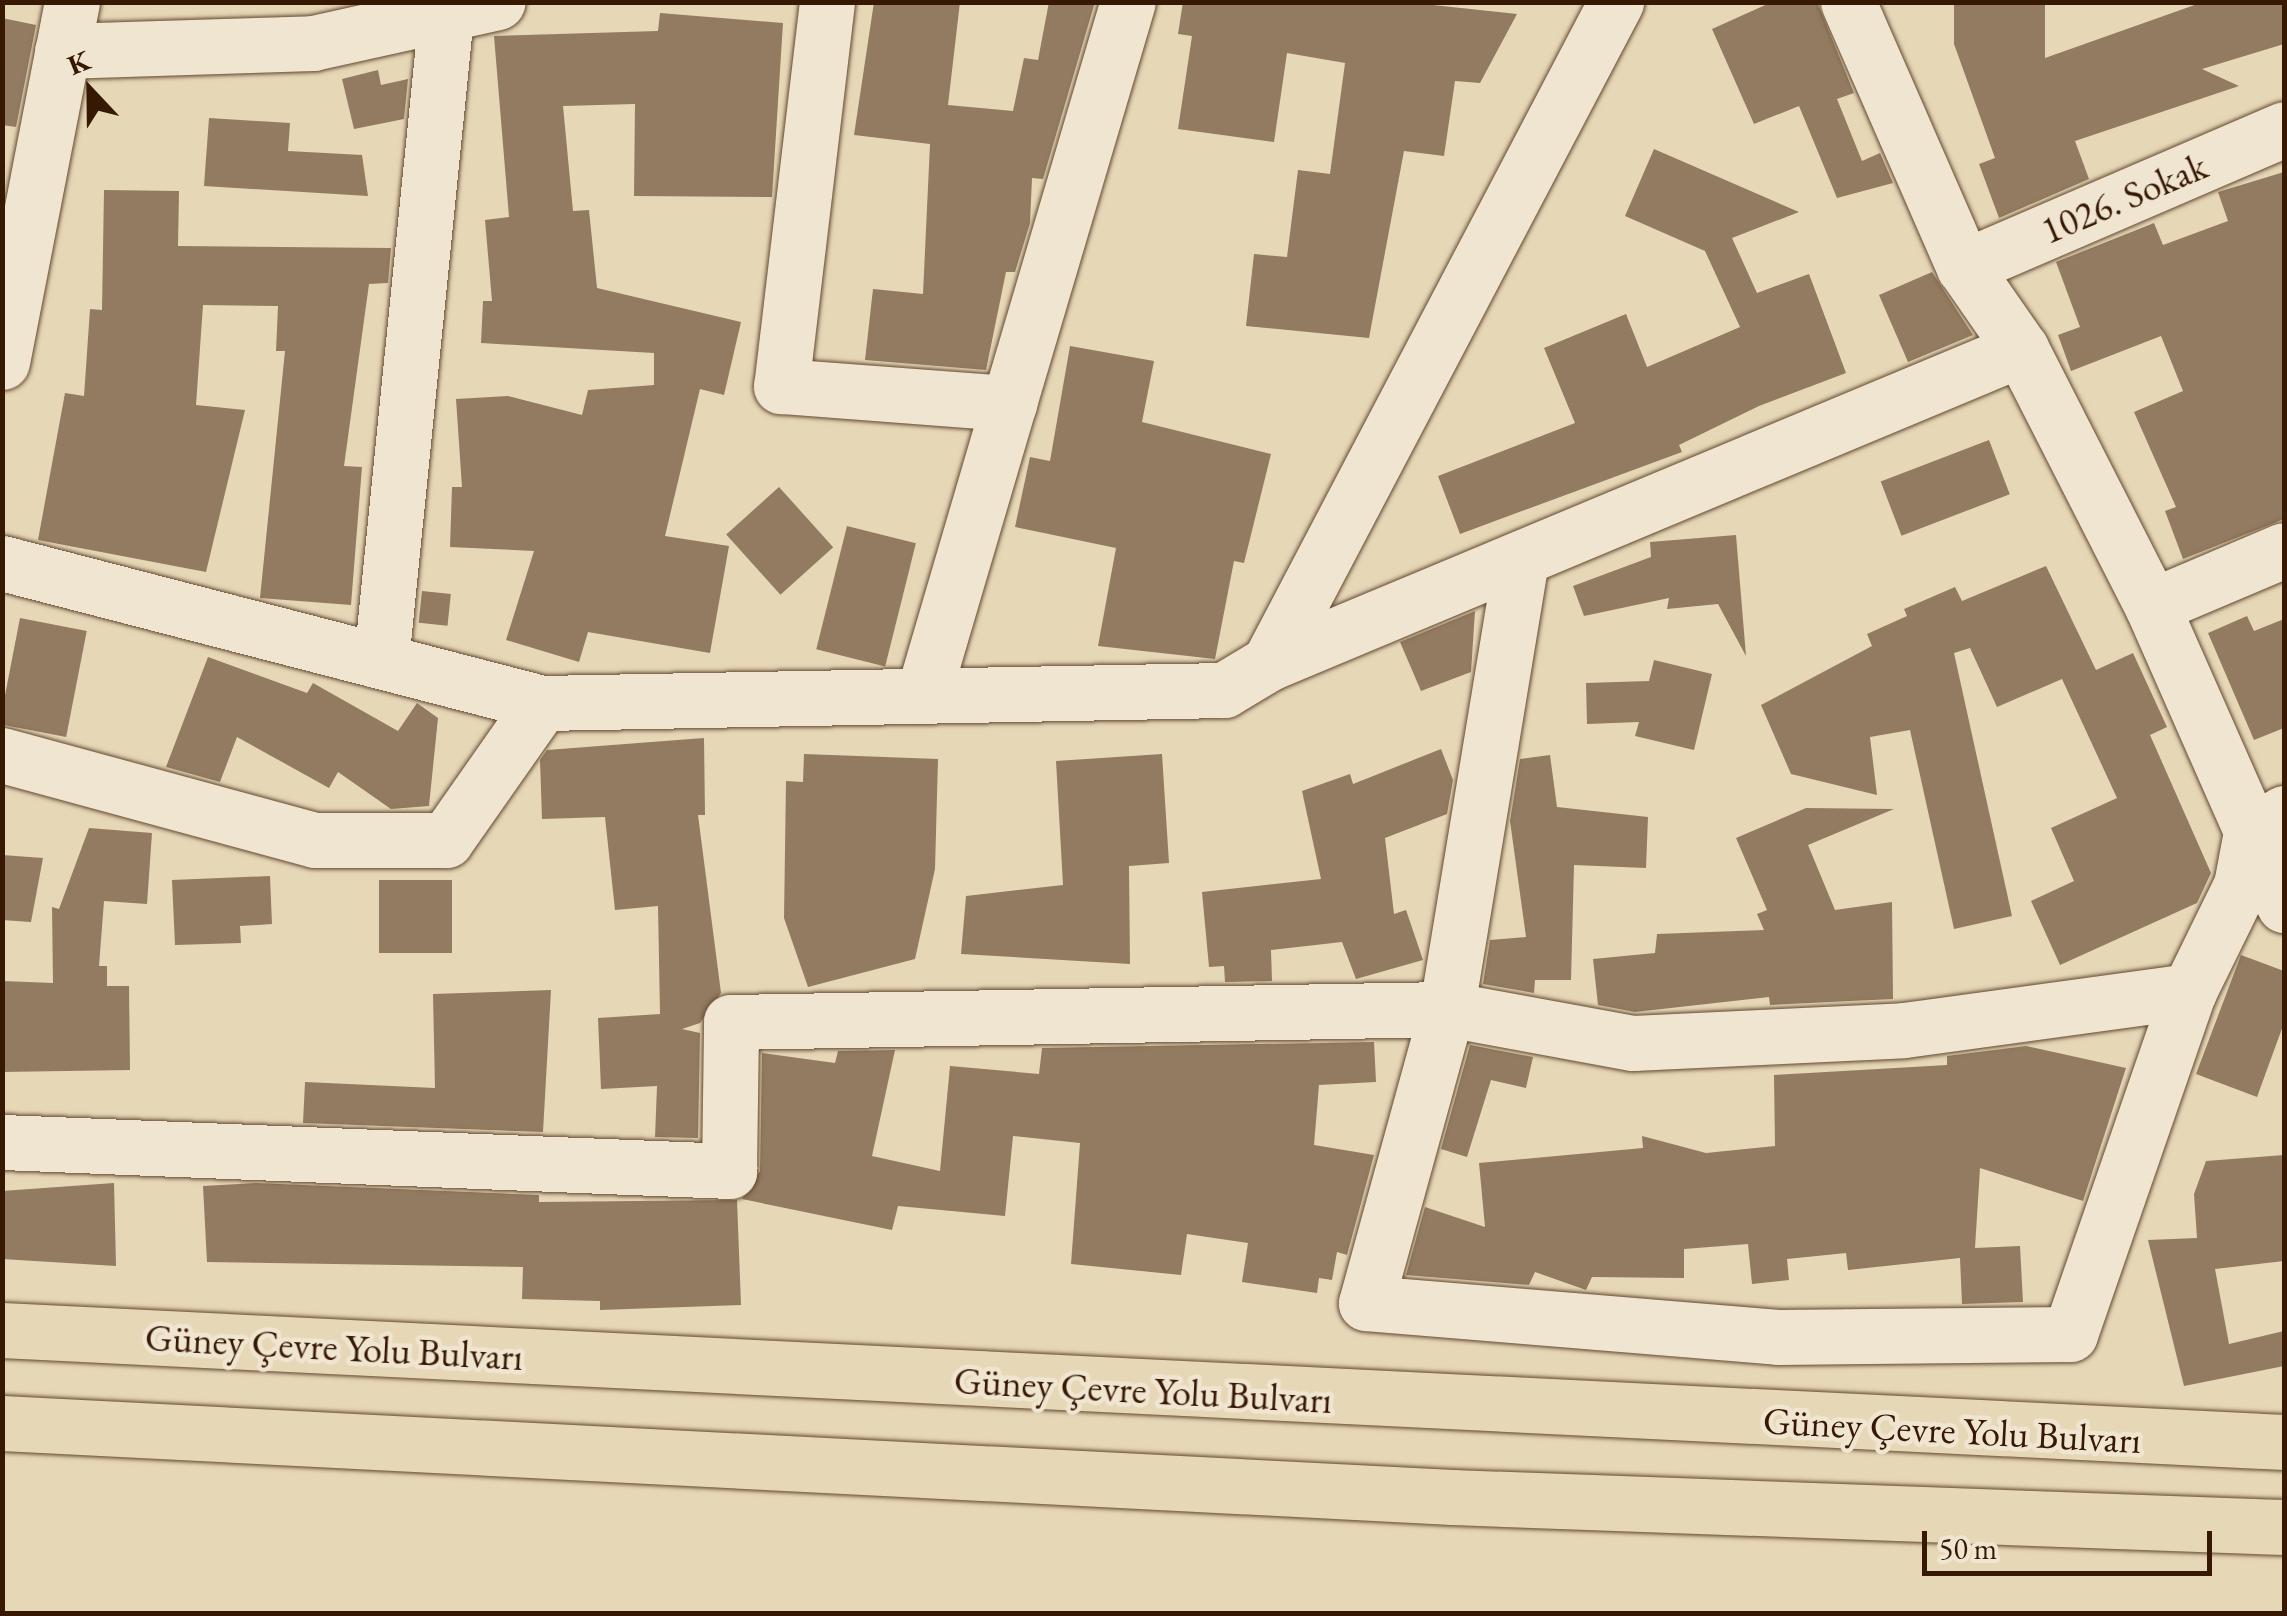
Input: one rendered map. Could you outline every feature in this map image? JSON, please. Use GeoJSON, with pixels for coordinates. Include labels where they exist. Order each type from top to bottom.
{"type":"FeatureCollection","features":[{"type":"Feature","properties":{"kind":"highway","name":"Güney Çevre Yolu Bulvarı"},"geometry":{"type":"LineString","coordinates":[[2,1330],[2284,1442]]}},
{"type":"Feature","properties":{"kind":"highway"},"geometry":{"type":"LineString","coordinates":[[2,1423],[1452,1496],[2284,1527]]}},
{"type":"Feature","properties":{"kind":"street"},"geometry":{"type":"LineString","coordinates":[[827,2],[780,386],[1009,403]]}},
{"type":"Feature","properties":{"kind":"street"},"geometry":{"type":"LineString","coordinates":[[923,696],[1128,2]]}},
{"type":"Feature","properties":{"kind":"street"},"geometry":{"type":"LineString","coordinates":[[1270,663],[1616,2]]}},
{"type":"Feature","properties":{"kind":"street"},"geometry":{"type":"LineString","coordinates":[[2,362],[67,27],[313,44],[472,8],[380,661]]}},
{"type":"Feature","properties":{"kind":"street"},"geometry":{"type":"LineString","coordinates":[[1866,15],[1964,266],[2021,348],[2152,606],[2268,822],[2284,905]]}},
{"type":"Feature","properties":{"kind":"street","name":"1026. Sokak"},"geometry":{"type":"LineString","coordinates":[[1964,266],[2284,129]]}},
{"type":"Feature","properties":{"kind":"street"},"geometry":{"type":"LineString","coordinates":[[2,563],[542,702],[1224,690],[1270,663],[2021,348]]}},
{"type":"Feature","properties":{"kind":"street"},"geometry":{"type":"LineString","coordinates":[[2152,606],[2284,550]]}},
{"type":"Feature","properties":{"kind":"street"},"geometry":{"type":"LineString","coordinates":[[1522,560],[1447,1008],[1366,1303],[1778,1337],[2070,1334],[2189,992],[2268,822]]}},
{"type":"Feature","properties":{"kind":"street"},"geometry":{"type":"LineString","coordinates":[[2,755],[315,840],[446,840],[542,702]]}},
{"type":"Feature","properties":{"kind":"street"},"geometry":{"type":"LineString","coordinates":[[2,1142],[729,1171],[731,1022],[1447,1008],[1634,1043],[1904,1030],[2189,992]]}},
{"type":"Feature","properties":{"kind":"building"},"geometry":{"type":"Polygon","coordinates":[[[874,2],[960,2],[948,105],[1013,111],[1024,58],[1038,60],[1049,2],[1095,2],[1043,179],[1032,178],[1030,223],[1015,272],[1006,272],[986,370],[865,360],[873,289],[923,294],[930,144],[854,135],[874,2]]]}},
{"type":"Feature","properties":{"kind":"building"},"geometry":{"type":"Polygon","coordinates":[[[1183,2],[1405,2],[1517,14],[1480,83],[1455,81],[1444,156],[1404,151],[1369,338],[1246,326],[1254,254],[1287,257],[1298,170],[1330,174],[1345,63],[1287,53],[1274,142],[1178,129],[1192,36],[1178,34],[1183,2]]]}},
{"type":"Feature","properties":{"kind":"building"},"geometry":{"type":"Polygon","coordinates":[[[1772,2],[1817,2],[1854,93],[1837,99],[1862,161],[1880,153],[1893,183],[1837,198],[1799,106],[1754,124],[1712,29],[1772,2]]]}},
{"type":"Feature","properties":{"kind":"building"},"geometry":{"type":"Polygon","coordinates":[[[1954,2],[2045,2],[2045,58],[2203,2],[2284,2],[2284,44],[2202,69],[2239,86],[2075,141],[2089,179],[1999,218],[1979,164],[1995,158],[1954,44],[1954,2]]]}},
{"type":"Feature","properties":{"kind":"building"},"geometry":{"type":"Polygon","coordinates":[[[660,13],[783,23],[772,197],[634,196],[635,104],[563,106],[573,211],[589,210],[597,288],[741,322],[724,395],[700,389],[665,536],[729,546],[710,653],[588,632],[579,662],[506,640],[534,551],[450,547],[452,487],[462,487],[456,399],[508,396],[582,415],[588,390],[654,385],[654,353],[481,343],[483,301],[492,301],[485,220],[509,217],[494,36],[658,31],[660,13]]]}},
{"type":"Feature","properties":{"kind":"building"},"geometry":{"type":"Polygon","coordinates":[[[2,18],[36,25],[16,127],[2,125],[2,18]]]}},
{"type":"Feature","properties":{"kind":"building"},"geometry":{"type":"Polygon","coordinates":[[[378,70],[381,85],[408,79],[404,119],[354,129],[342,79],[378,70]]]}},
{"type":"Feature","properties":{"kind":"building"},"geometry":{"type":"Polygon","coordinates":[[[209,118],[290,123],[288,151],[362,155],[368,196],[204,186],[209,118]]]}},
{"type":"Feature","properties":{"kind":"building"},"geometry":{"type":"Polygon","coordinates":[[[1654,149],[1799,212],[1732,238],[1757,293],[1809,274],[1846,373],[1759,406],[1679,445],[1682,452],[1460,534],[1438,476],[1575,423],[1544,348],[1626,314],[1647,367],[1740,327],[1705,251],[1625,216],[1654,149]]]}},
{"type":"Feature","properties":{"kind":"building"},"geometry":{"type":"Polygon","coordinates":[[[2284,172],[2284,519],[2183,559],[2165,511],[2176,507],[2134,412],[2183,391],[2161,336],[2071,371],[2058,335],[2080,327],[2056,262],[2154,223],[2163,245],[2228,221],[2218,192],[2284,172]]]}},
{"type":"Feature","properties":{"kind":"building"},"geometry":{"type":"Polygon","coordinates":[[[104,190],[179,191],[178,246],[391,248],[388,283],[369,284],[344,466],[362,467],[351,605],[260,598],[285,351],[276,351],[278,306],[203,305],[196,405],[245,410],[206,572],[38,540],[65,393],[84,396],[90,309],[102,310],[104,190]]]}},
{"type":"Feature","properties":{"kind":"building"},"geometry":{"type":"Polygon","coordinates":[[[1932,272],[1973,335],[1908,362],[1879,295],[1932,272]]]}},
{"type":"Feature","properties":{"kind":"building"},"geometry":{"type":"Polygon","coordinates":[[[1070,346],[1154,361],[1142,422],[1271,454],[1244,563],[1234,561],[1215,659],[1098,646],[1116,548],[1015,527],[1030,457],[1050,461],[1070,346]]]}},
{"type":"Feature","properties":{"kind":"building"},"geometry":{"type":"Polygon","coordinates":[[[1989,440],[2010,494],[1901,536],[1881,482],[1989,440]]]}},
{"type":"Feature","properties":{"kind":"building"},"geometry":{"type":"Polygon","coordinates":[[[779,487],[833,547],[780,595],[726,535],[779,487]]]}},
{"type":"Feature","properties":{"kind":"building"},"geometry":{"type":"Polygon","coordinates":[[[847,526],[916,543],[885,666],[816,649],[847,526]]]}},
{"type":"Feature","properties":{"kind":"building"},"geometry":{"type":"Polygon","coordinates":[[[1736,535],[1746,656],[1718,604],[1667,609],[1669,598],[1584,616],[1573,586],[1651,557],[1650,542],[1736,535]]]}},
{"type":"Feature","properties":{"kind":"building"},"geometry":{"type":"Polygon","coordinates":[[[2046,566],[2096,670],[2133,653],[2167,727],[2150,735],[2211,873],[2197,903],[2060,965],[2031,901],[2074,881],[2051,828],[2117,798],[2062,679],[1997,707],[1970,648],[1954,653],[2012,916],[1954,929],[1910,730],[1870,737],[1877,795],[1791,774],[1761,705],[1872,646],[1867,634],[1907,616],[1904,609],[1955,587],[1962,601],[2046,566]]]}},
{"type":"Feature","properties":{"kind":"building"},"geometry":{"type":"Polygon","coordinates":[[[422,591],[451,594],[447,626],[419,623],[422,591]]]}},
{"type":"Feature","properties":{"kind":"building"},"geometry":{"type":"Polygon","coordinates":[[[1475,611],[1471,672],[1421,691],[1400,642],[1475,611]]]}},
{"type":"Feature","properties":{"kind":"building"},"geometry":{"type":"Polygon","coordinates":[[[2247,616],[2254,631],[2284,619],[2284,728],[2254,740],[2208,633],[2247,616]]]}},
{"type":"Feature","properties":{"kind":"building"},"geometry":{"type":"Polygon","coordinates":[[[20,618],[87,631],[66,737],[2,725],[20,618]]]}},
{"type":"Feature","properties":{"kind":"building"},"geometry":{"type":"Polygon","coordinates":[[[208,657],[307,693],[313,683],[398,731],[417,703],[438,718],[429,806],[391,809],[338,772],[329,788],[237,737],[220,782],[166,767],[208,657]]]}},
{"type":"Feature","properties":{"kind":"building"},"geometry":{"type":"Polygon","coordinates":[[[1654,660],[1712,674],[1694,750],[1635,736],[1639,722],[1587,724],[1586,683],[1649,681],[1654,660]]]}},
{"type":"Feature","properties":{"kind":"building"},"geometry":{"type":"Polygon","coordinates":[[[704,738],[705,815],[698,815],[721,993],[700,1023],[682,1029],[700,1033],[698,1138],[655,1137],[657,1086],[601,1089],[598,1018],[660,1014],[658,906],[615,910],[605,817],[542,819],[540,760],[547,750],[704,738]]]}},
{"type":"Feature","properties":{"kind":"building"},"geometry":{"type":"Polygon","coordinates":[[[1441,749],[1453,780],[1447,814],[1385,838],[1394,914],[1406,910],[1423,960],[1356,979],[1342,942],[1271,950],[1272,981],[1225,982],[1224,966],[1209,967],[1202,892],[1321,879],[1302,791],[1350,774],[1353,784],[1441,749]]]}},
{"type":"Feature","properties":{"kind":"building"},"geometry":{"type":"Polygon","coordinates":[[[804,754],[938,759],[935,869],[915,959],[808,987],[784,918],[786,781],[803,782],[804,754]]]}},
{"type":"Feature","properties":{"kind":"building"},"geometry":{"type":"Polygon","coordinates":[[[1162,754],[1169,863],[1129,866],[1130,964],[961,954],[966,896],[1063,885],[1056,761],[1162,754]]]}},
{"type":"Feature","properties":{"kind":"building"},"geometry":{"type":"Polygon","coordinates":[[[1550,755],[1557,807],[1648,817],[1646,868],[1574,865],[1571,980],[1535,980],[1534,993],[1483,984],[1490,940],[1526,937],[1510,821],[1520,759],[1550,755]]]}},
{"type":"Feature","properties":{"kind":"building"},"geometry":{"type":"Polygon","coordinates":[[[1806,808],[1894,809],[1808,845],[1835,910],[1892,902],[1893,999],[1770,1005],[1769,997],[1635,1012],[1598,1005],[1593,959],[1655,953],[1657,934],[1764,930],[1757,914],[1767,910],[1736,838],[1806,808]]]}},
{"type":"Feature","properties":{"kind":"building"},"geometry":{"type":"Polygon","coordinates":[[[89,828],[152,833],[147,904],[104,901],[99,966],[107,966],[107,986],[129,986],[130,1070],[2,1072],[2,981],[53,983],[52,907],[59,909],[89,828]]]}},
{"type":"Feature","properties":{"kind":"building"},"geometry":{"type":"Polygon","coordinates":[[[2,855],[43,858],[31,922],[2,920],[2,855]]]}},
{"type":"Feature","properties":{"kind":"building"},"geometry":{"type":"Polygon","coordinates":[[[270,876],[272,924],[240,926],[241,943],[175,945],[172,880],[270,876]]]}},
{"type":"Feature","properties":{"kind":"building"},"geometry":{"type":"Polygon","coordinates":[[[379,880],[452,880],[452,953],[379,953],[379,880]]]}},
{"type":"Feature","properties":{"kind":"building"},"geometry":{"type":"Polygon","coordinates":[[[2241,955],[2284,971],[2284,1023],[2257,1097],[2196,1074],[2241,955]]]}},
{"type":"Feature","properties":{"kind":"building"},"geometry":{"type":"Polygon","coordinates":[[[551,990],[543,1132],[303,1123],[305,1082],[435,1088],[433,994],[551,990]]]}},
{"type":"Feature","properties":{"kind":"building"},"geometry":{"type":"Polygon","coordinates":[[[1374,1042],[1376,1082],[1319,1085],[1314,1145],[1374,1155],[1347,1255],[1337,1252],[1332,1280],[1319,1278],[1317,1293],[1242,1282],[1248,1243],[1187,1234],[1181,1275],[1071,1264],[1080,1143],[1013,1136],[1005,1216],[898,1206],[892,1230],[742,1199],[760,1171],[762,1053],[835,1063],[838,1051],[895,1050],[872,1156],[940,1171],[950,1066],[1039,1074],[1042,1048],[1374,1042]]]}},
{"type":"Feature","properties":{"kind":"building"},"geometry":{"type":"Polygon","coordinates":[[[1470,1045],[1533,1057],[1526,1088],[1491,1080],[1467,1157],[1441,1149],[1470,1045]]]}},
{"type":"Feature","properties":{"kind":"building"},"geometry":{"type":"Polygon","coordinates":[[[2026,1046],[2126,1068],[2083,1201],[1980,1168],[1975,1248],[2020,1246],[2023,1302],[1962,1304],[1960,1258],[1848,1270],[1846,1253],[1787,1259],[1789,1280],[1752,1284],[1748,1244],[1684,1249],[1684,1278],[1592,1277],[1586,1290],[1535,1272],[1529,1285],[1406,1275],[1425,1207],[1485,1227],[1479,1163],[1643,1148],[1642,1136],[1706,1153],[1775,1146],[1774,1075],[1947,1065],[1947,1056],[2026,1046]]]}},
{"type":"Feature","properties":{"kind":"building"},"geometry":{"type":"Polygon","coordinates":[[[2284,1155],[2284,1261],[2215,1269],[2229,1344],[2284,1331],[2284,1366],[2184,1386],[2148,1240],[2197,1238],[2194,1194],[2206,1161],[2284,1155]]]}},
{"type":"Feature","properties":{"kind":"building"},"geometry":{"type":"Polygon","coordinates":[[[114,1183],[116,1266],[2,1259],[2,1191],[114,1183]]]}},
{"type":"Feature","properties":{"kind":"building"},"geometry":{"type":"Polygon","coordinates":[[[256,1183],[539,1195],[539,1202],[737,1200],[741,1305],[600,1310],[600,1301],[522,1299],[523,1267],[207,1262],[203,1186],[256,1183]]]}}]}
